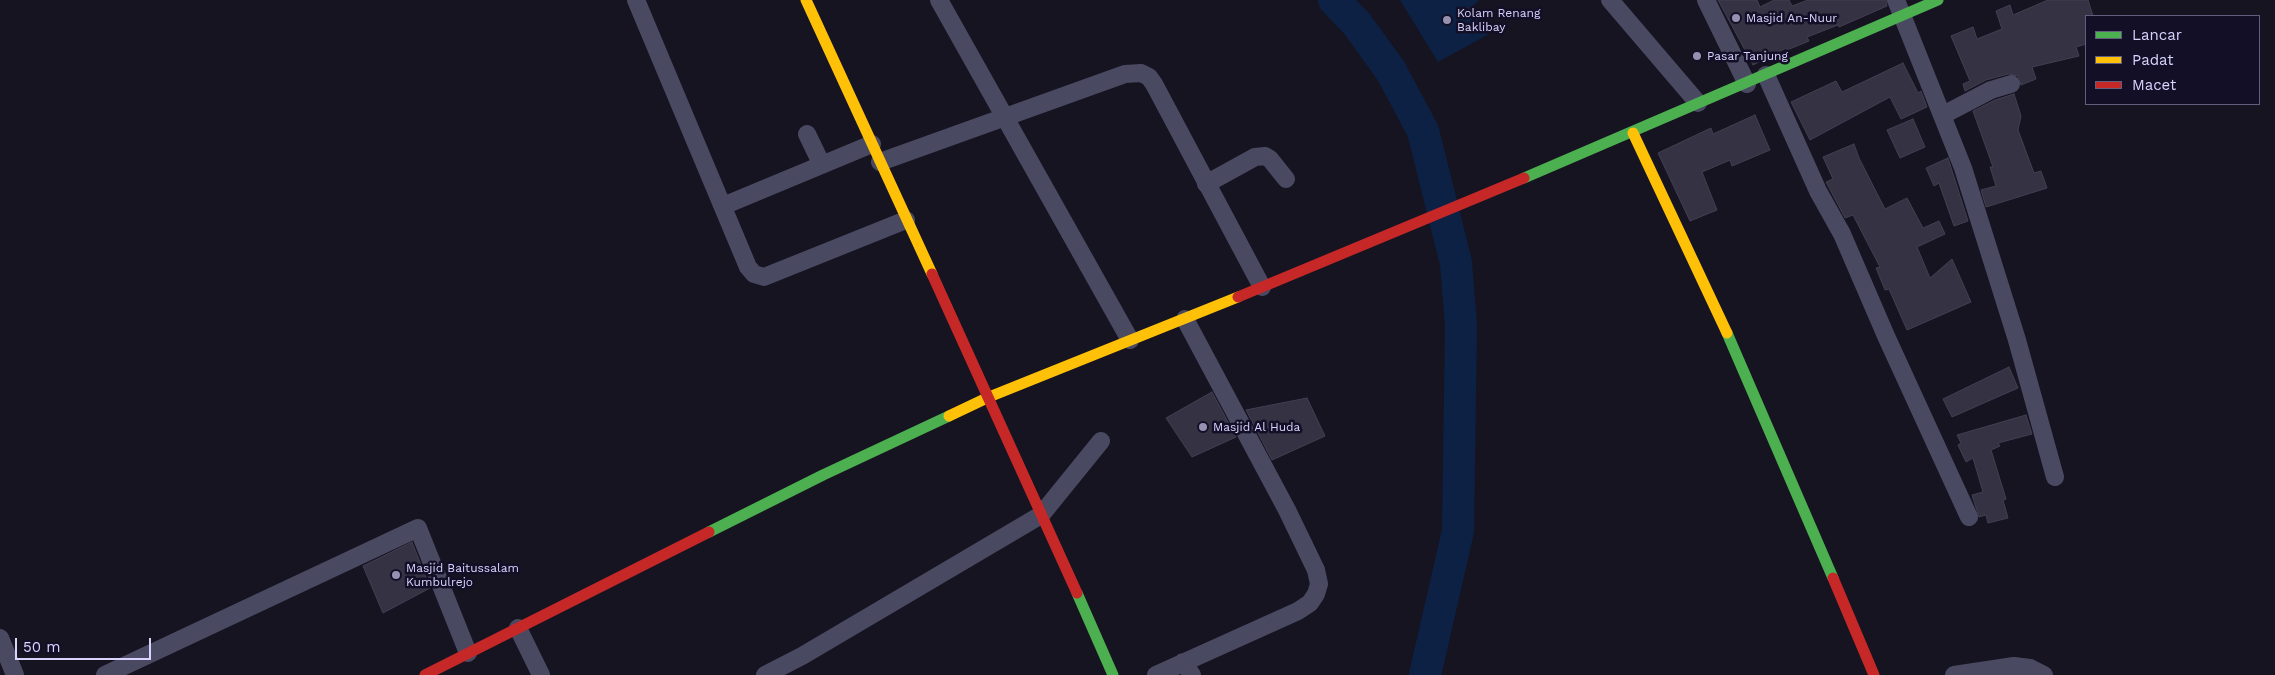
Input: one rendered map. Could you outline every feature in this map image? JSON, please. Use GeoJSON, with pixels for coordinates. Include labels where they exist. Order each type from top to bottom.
{"type":"FeatureCollection","features":[{"type":"Feature","properties":{"kind":"main road"},"geometry":{"type":"LineString","coordinates":[[806,0],[989,397],[1113,675]]}},
{"type":"Feature","properties":{"kind":"main road"},"geometry":{"type":"LineString","coordinates":[[426,675],[831,471],[989,397],[1185,319],[1633,133],[1698,103],[1747,84],[1900,8],[1938,0]]}},
{"type":"Feature","properties":{"kind":"main road"},"geometry":{"type":"LineString","coordinates":[[1633,133],[1743,368],[1874,675]]}},
{"type":"Feature","properties":{"kind":"street"},"geometry":{"type":"LineString","coordinates":[[636,0],[748,267],[758,277],[764,277],[906,220]]}},
{"type":"Feature","properties":{"kind":"street"},"geometry":{"type":"LineString","coordinates":[[1610,0],[1698,103]]}},
{"type":"Feature","properties":{"kind":"street"},"geometry":{"type":"LineString","coordinates":[[1706,0],[1747,84]]}},
{"type":"Feature","properties":{"kind":"street"},"geometry":{"type":"LineString","coordinates":[[945,2],[1004,116],[1130,340]]}},
{"type":"Feature","properties":{"kind":"street"},"geometry":{"type":"LineString","coordinates":[[1900,8],[1963,168],[2017,340],[2055,477]]}},
{"type":"Feature","properties":{"kind":"street"},"geometry":{"type":"LineString","coordinates":[[880,162],[1125,74],[1141,73],[1149,77],[1154,84],[1262,287]]}},
{"type":"Feature","properties":{"kind":"street"},"geometry":{"type":"LineString","coordinates":[[1766,75],[1818,191],[1842,234],[1886,336],[1969,517]]}},
{"type":"Feature","properties":{"kind":"street"},"geometry":{"type":"LineString","coordinates":[[1943,115],[1991,90],[2011,84]]}},
{"type":"Feature","properties":{"kind":"street"},"geometry":{"type":"LineString","coordinates":[[807,134],[822,165]]}},
{"type":"Feature","properties":{"kind":"street"},"geometry":{"type":"LineString","coordinates":[[723,206],[872,144]]}},
{"type":"Feature","properties":{"kind":"street"},"geometry":{"type":"LineString","coordinates":[[1206,184],[1255,157],[1264,156],[1270,159],[1286,179]]}},
{"type":"Feature","properties":{"kind":"street"},"geometry":{"type":"LineString","coordinates":[[1156,675],[1187,668],[1298,611],[1310,603],[1316,594],[1319,584],[1316,570],[1287,510],[1185,319]]}},
{"type":"Feature","properties":{"kind":"street"},"geometry":{"type":"LineString","coordinates":[[765,675],[802,656],[1041,515],[1101,441]]}},
{"type":"Feature","properties":{"kind":"street"},"geometry":{"type":"LineString","coordinates":[[105,675],[418,528],[468,653]]}},
{"type":"Feature","properties":{"kind":"street"},"geometry":{"type":"LineString","coordinates":[[518,628],[541,675]]}},
{"type":"Feature","properties":{"kind":"street"},"geometry":{"type":"LineString","coordinates":[[0,638],[15,675]]}},
{"type":"Feature","properties":{"kind":"street"},"geometry":{"type":"LineString","coordinates":[[1954,675],[2014,666],[2030,668],[2044,675]]}},
{"type":"Feature","properties":{"kind":"water","name":"Kolam Renang Baklibay"},"geometry":{"type":"Polygon","coordinates":[[[1400,0],[1479,0],[1474,5],[1489,34],[1438,62],[1400,0]]]}},
{"type":"Feature","properties":{"kind":"building"},"geometry":{"type":"Polygon","coordinates":[[[1718,0],[1757,0],[1760,7],[1774,0],[1789,0],[1792,6],[1808,0],[1886,0],[1887,6],[1839,27],[1838,25],[1807,37],[1809,41],[1787,50],[1786,48],[1753,65],[1718,0]]]}},
{"type":"Feature","properties":{"kind":"building"},"geometry":{"type":"Polygon","coordinates":[[[2048,0],[2088,0],[2093,15],[2085,15],[2085,44],[2076,47],[2079,56],[2032,67],[2036,79],[2021,85],[2018,76],[2008,74],[1986,80],[1965,91],[1963,84],[1970,81],[1951,36],[1973,27],[1977,39],[2002,29],[1996,11],[2010,5],[2013,15],[2048,0]]]}},
{"type":"Feature","properties":{"kind":"building"},"geometry":{"type":"Polygon","coordinates":[[[1903,63],[1918,93],[1921,91],[1927,107],[1901,119],[1890,97],[1810,140],[1791,102],[1836,81],[1842,92],[1903,63]]]}},
{"type":"Feature","properties":{"kind":"building"},"geometry":{"type":"Polygon","coordinates":[[[2014,94],[2021,116],[2018,130],[2034,173],[2041,171],[2047,188],[1986,207],[1981,190],[1996,186],[1990,167],[1993,167],[1973,111],[1995,100],[2014,94]]]}},
{"type":"Feature","properties":{"kind":"building"},"geometry":{"type":"Polygon","coordinates":[[[1755,115],[1770,150],[1732,166],[1730,160],[1702,172],[1717,210],[1690,221],[1658,153],[1711,128],[1713,134],[1755,115]]]}},
{"type":"Feature","properties":{"kind":"building"},"geometry":{"type":"Polygon","coordinates":[[[1913,119],[1925,147],[1900,158],[1887,130],[1913,119]]]}},
{"type":"Feature","properties":{"kind":"building"},"geometry":{"type":"Polygon","coordinates":[[[1854,144],[1859,158],[1885,209],[1907,198],[1923,228],[1939,221],[1945,234],[1917,247],[1930,278],[1952,259],[1971,302],[1907,330],[1889,289],[1885,290],[1876,268],[1880,267],[1853,215],[1845,218],[1826,182],[1833,179],[1823,157],[1854,144]]]}},
{"type":"Feature","properties":{"kind":"building"},"geometry":{"type":"Polygon","coordinates":[[[1948,158],[1968,221],[1954,226],[1939,183],[1934,186],[1926,168],[1948,158]]]}},
{"type":"Feature","properties":{"kind":"building"},"geometry":{"type":"Polygon","coordinates":[[[2009,367],[2018,388],[1952,417],[1943,399],[2009,367]]]}},
{"type":"Feature","properties":{"kind":"building","name":"Masjid Al Huda"},"geometry":{"type":"Polygon","coordinates":[[[1212,392],[1236,437],[1192,457],[1166,418],[1212,392]]]}},
{"type":"Feature","properties":{"kind":"building"},"geometry":{"type":"Polygon","coordinates":[[[1307,398],[1325,436],[1272,460],[1246,410],[1307,398]]]}},
{"type":"Feature","properties":{"kind":"building"},"geometry":{"type":"Polygon","coordinates":[[[2026,415],[2032,434],[1998,443],[2000,446],[1991,450],[2006,499],[2003,500],[2008,518],[1988,523],[1986,515],[1979,517],[1972,495],[1983,492],[1973,458],[1966,462],[1958,445],[1961,443],[1957,435],[2026,415]]]}},
{"type":"Feature","properties":{"kind":"building","name":"Masjid Baitussalam Kumbulrejo"},"geometry":{"type":"Polygon","coordinates":[[[412,542],[430,588],[383,613],[363,566],[412,542]]]}},
{"type":"Feature","properties":{"kind":"waterway"},"geometry":{"type":"LineString","coordinates":[[1334,0],[1357,24],[1391,71],[1423,131],[1456,263],[1461,325],[1458,531],[1425,675]]}},
{"type":"Feature","properties":{"kind":"traffic: fast"},"geometry":{"type":"LineString","coordinates":[[1524,178],[1938,0]]}},
{"type":"Feature","properties":{"kind":"traffic: fast"},"geometry":{"type":"LineString","coordinates":[[1727,333],[1833,578]]}},
{"type":"Feature","properties":{"kind":"traffic: fast"},"geometry":{"type":"LineString","coordinates":[[709,532],[823,475],[949,416]]}},
{"type":"Feature","properties":{"kind":"traffic: fast"},"geometry":{"type":"LineString","coordinates":[[1077,593],[1113,675]]}},
{"type":"Feature","properties":{"kind":"traffic: slow"},"geometry":{"type":"LineString","coordinates":[[806,0],[932,274]]}},
{"type":"Feature","properties":{"kind":"traffic: slow"},"geometry":{"type":"LineString","coordinates":[[1633,133],[1727,333]]}},
{"type":"Feature","properties":{"kind":"traffic: slow"},"geometry":{"type":"LineString","coordinates":[[949,416],[989,397],[1238,297]]}},
{"type":"Feature","properties":{"kind":"traffic: jam"},"geometry":{"type":"LineString","coordinates":[[1238,297],[1524,178]]}},
{"type":"Feature","properties":{"kind":"traffic: jam"},"geometry":{"type":"LineString","coordinates":[[932,274],[1077,593]]}},
{"type":"Feature","properties":{"kind":"traffic: jam"},"geometry":{"type":"LineString","coordinates":[[425,675],[709,532]]}},
{"type":"Feature","properties":{"kind":"traffic: jam"},"geometry":{"type":"LineString","coordinates":[[1833,578],[1874,675]]}},
{"type":"Feature","properties":{"kind":"place","name":"Masjid An-Nuur"},"geometry":{"type":"Point","coordinates":[1736,18]}},
{"type":"Feature","properties":{"kind":"place","name":"Kolam Renang Baklibay"},"geometry":{"type":"Point","coordinates":[1447,20]}},
{"type":"Feature","properties":{"kind":"place","name":"Pasar Tanjung"},"geometry":{"type":"Point","coordinates":[1697,56]}},
{"type":"Feature","properties":{"kind":"place","name":"Masjid Al Huda"},"geometry":{"type":"Point","coordinates":[1203,427]}},
{"type":"Feature","properties":{"kind":"place","name":"Masjid Baitussalam Kumbulrejo"},"geometry":{"type":"Point","coordinates":[396,575]}}]}
